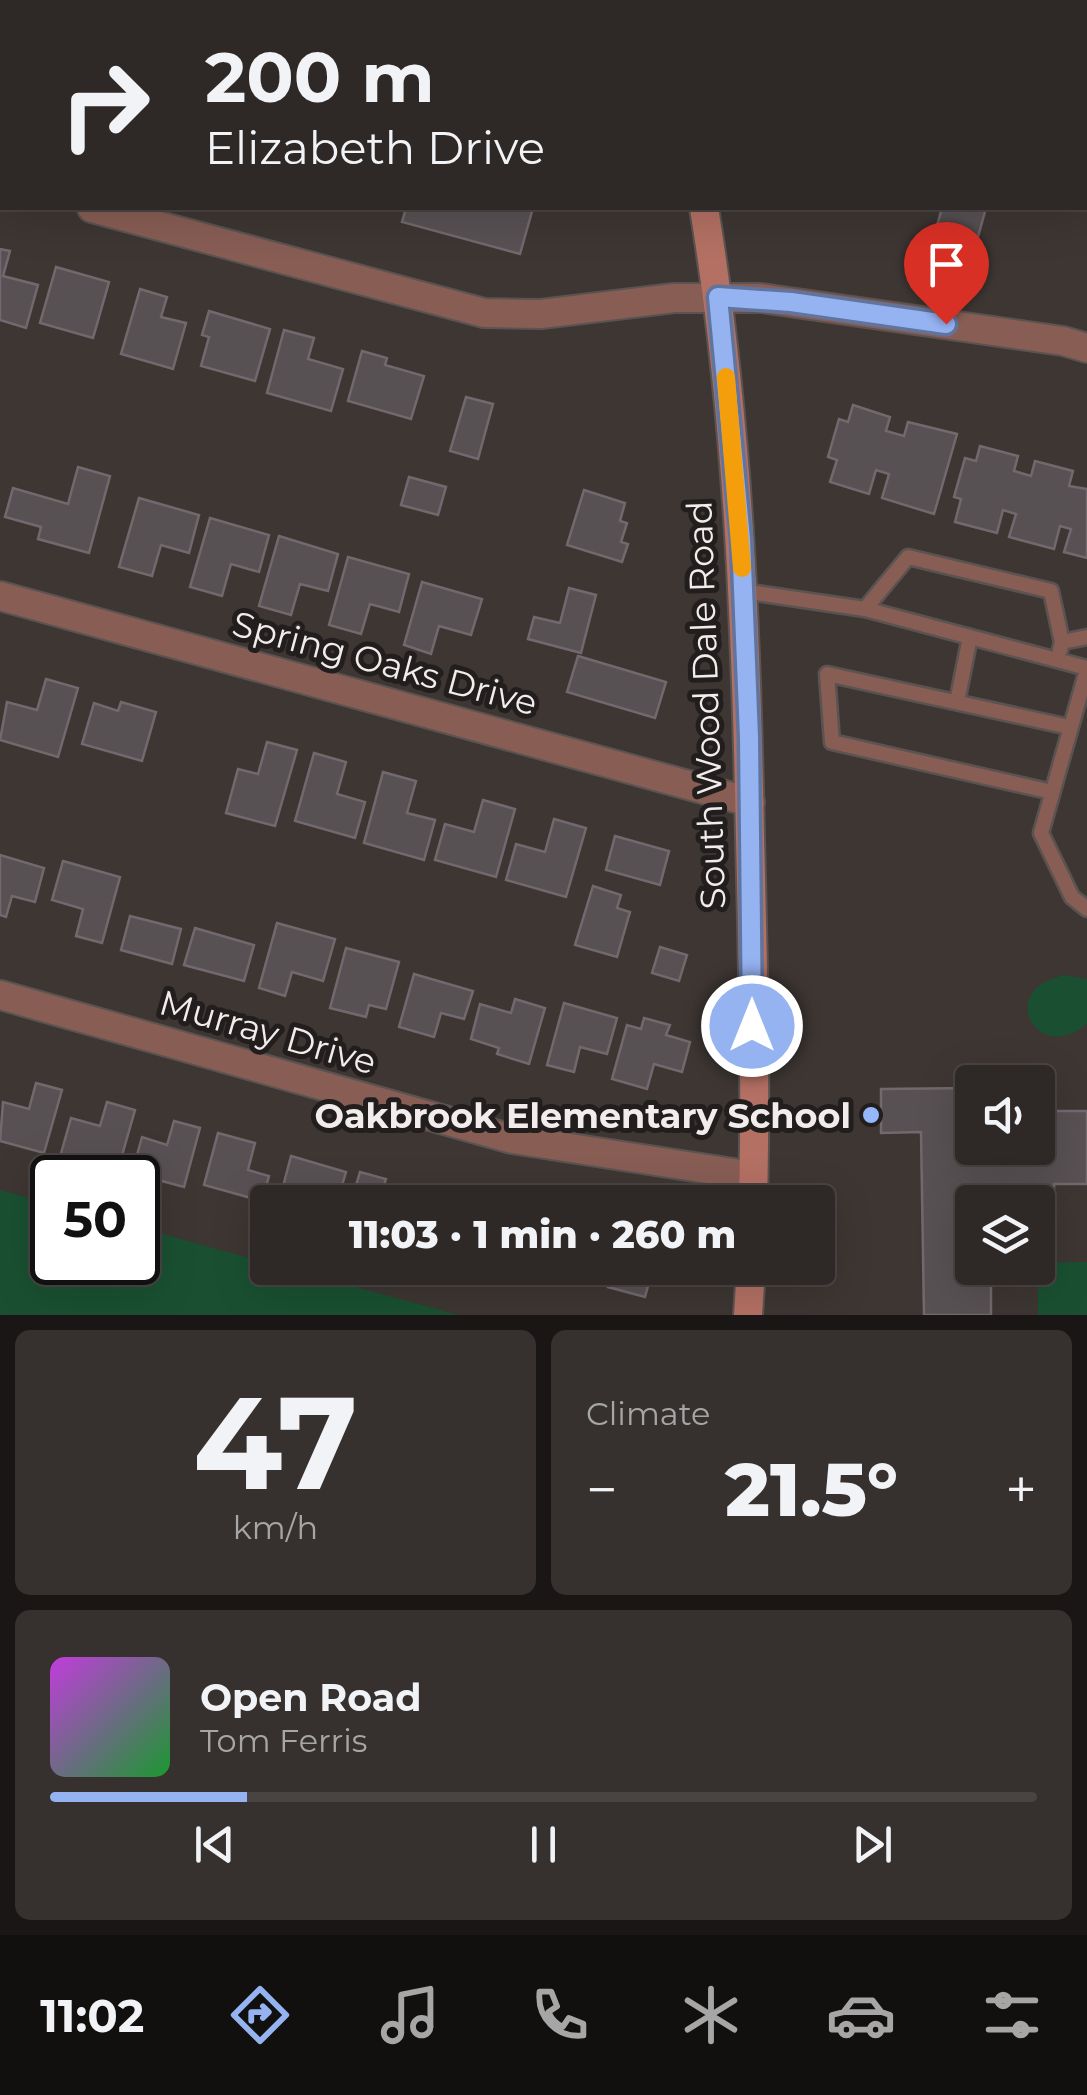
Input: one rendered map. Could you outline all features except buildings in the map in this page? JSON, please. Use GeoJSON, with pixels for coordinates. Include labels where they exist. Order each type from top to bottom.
{"type":"FeatureCollection","features":[{"type":"Feature","properties":{"kind":"main road","name":"South Wood Dale Road"},"geometry":{"type":"LineString","coordinates":[[704,210],[718,297],[744,591],[753,1185]]}},
{"type":"Feature","properties":{"kind":"main road"},"geometry":{"type":"LineString","coordinates":[[748,1315],[750,1285]]}},
{"type":"Feature","properties":{"kind":"street"},"geometry":{"type":"LineString","coordinates":[[99,210],[484,314],[541,314],[674,298],[718,297],[791,302],[1063,341],[1087,348]]}},
{"type":"Feature","properties":{"kind":"street","name":"Spring Oaks Drive"},"geometry":{"type":"LineString","coordinates":[[0,596],[750,802]]}},
{"type":"Feature","properties":{"kind":"street","name":"Murray Drive"},"geometry":{"type":"LineString","coordinates":[[0,995],[512,1140],[729,1185]]}},
{"type":"Feature","properties":{"kind":"lane"},"geometry":{"type":"LineString","coordinates":[[865,609],[908,556],[1051,590],[1062,642],[1056,660]]}},
{"type":"Feature","properties":{"kind":"lane"},"geometry":{"type":"LineString","coordinates":[[744,591],[865,609],[1087,669],[1041,833],[1072,897],[1087,909]]}},
{"type":"Feature","properties":{"kind":"lane"},"geometry":{"type":"LineString","coordinates":[[957,702],[970,637]]}},
{"type":"Feature","properties":{"kind":"lane"},"geometry":{"type":"LineString","coordinates":[[1062,642],[1087,637]]}},
{"type":"Feature","properties":{"kind":"lane"},"geometry":{"type":"LineString","coordinates":[[1052,792],[832,742],[827,674],[1069,727]]}},
{"type":"Feature","properties":{"kind":"green space"},"geometry":{"type":"Polygon","coordinates":[[[1063,975],[1087,979],[1087,1024],[1071,1034],[1044,1034],[1029,1017],[1031,995],[1048,980],[1063,975]]]}},
{"type":"Feature","properties":{"kind":"green space"},"geometry":{"type":"Polygon","coordinates":[[[0,1190],[30,1198],[30,1285],[160,1285],[160,1233],[250,1258],[250,1285],[348,1285],[459,1315],[0,1315],[0,1190]]]}},
{"type":"Feature","properties":{"kind":"green space"},"geometry":{"type":"Polygon","coordinates":[[[1087,1262],[1087,1315],[1038,1315],[1038,1285],[1055,1285],[1055,1263],[1087,1262]]]}},
{"type":"Feature","properties":{"kind":"slow traffic"},"geometry":{"type":"LineString","coordinates":[[726,377],[742,568]]}},
{"type":"Feature","properties":{"kind":"place","name":"Oakbrook Elementary School"},"geometry":{"type":"Point","coordinates":[871,1115]}},
{"type":"Feature","properties":{"kind":"route"},"geometry":{"type":"LineString","coordinates":[[752,1026],[749,737],[741,539],[718,297],[761,298],[946,324]]}}]}
